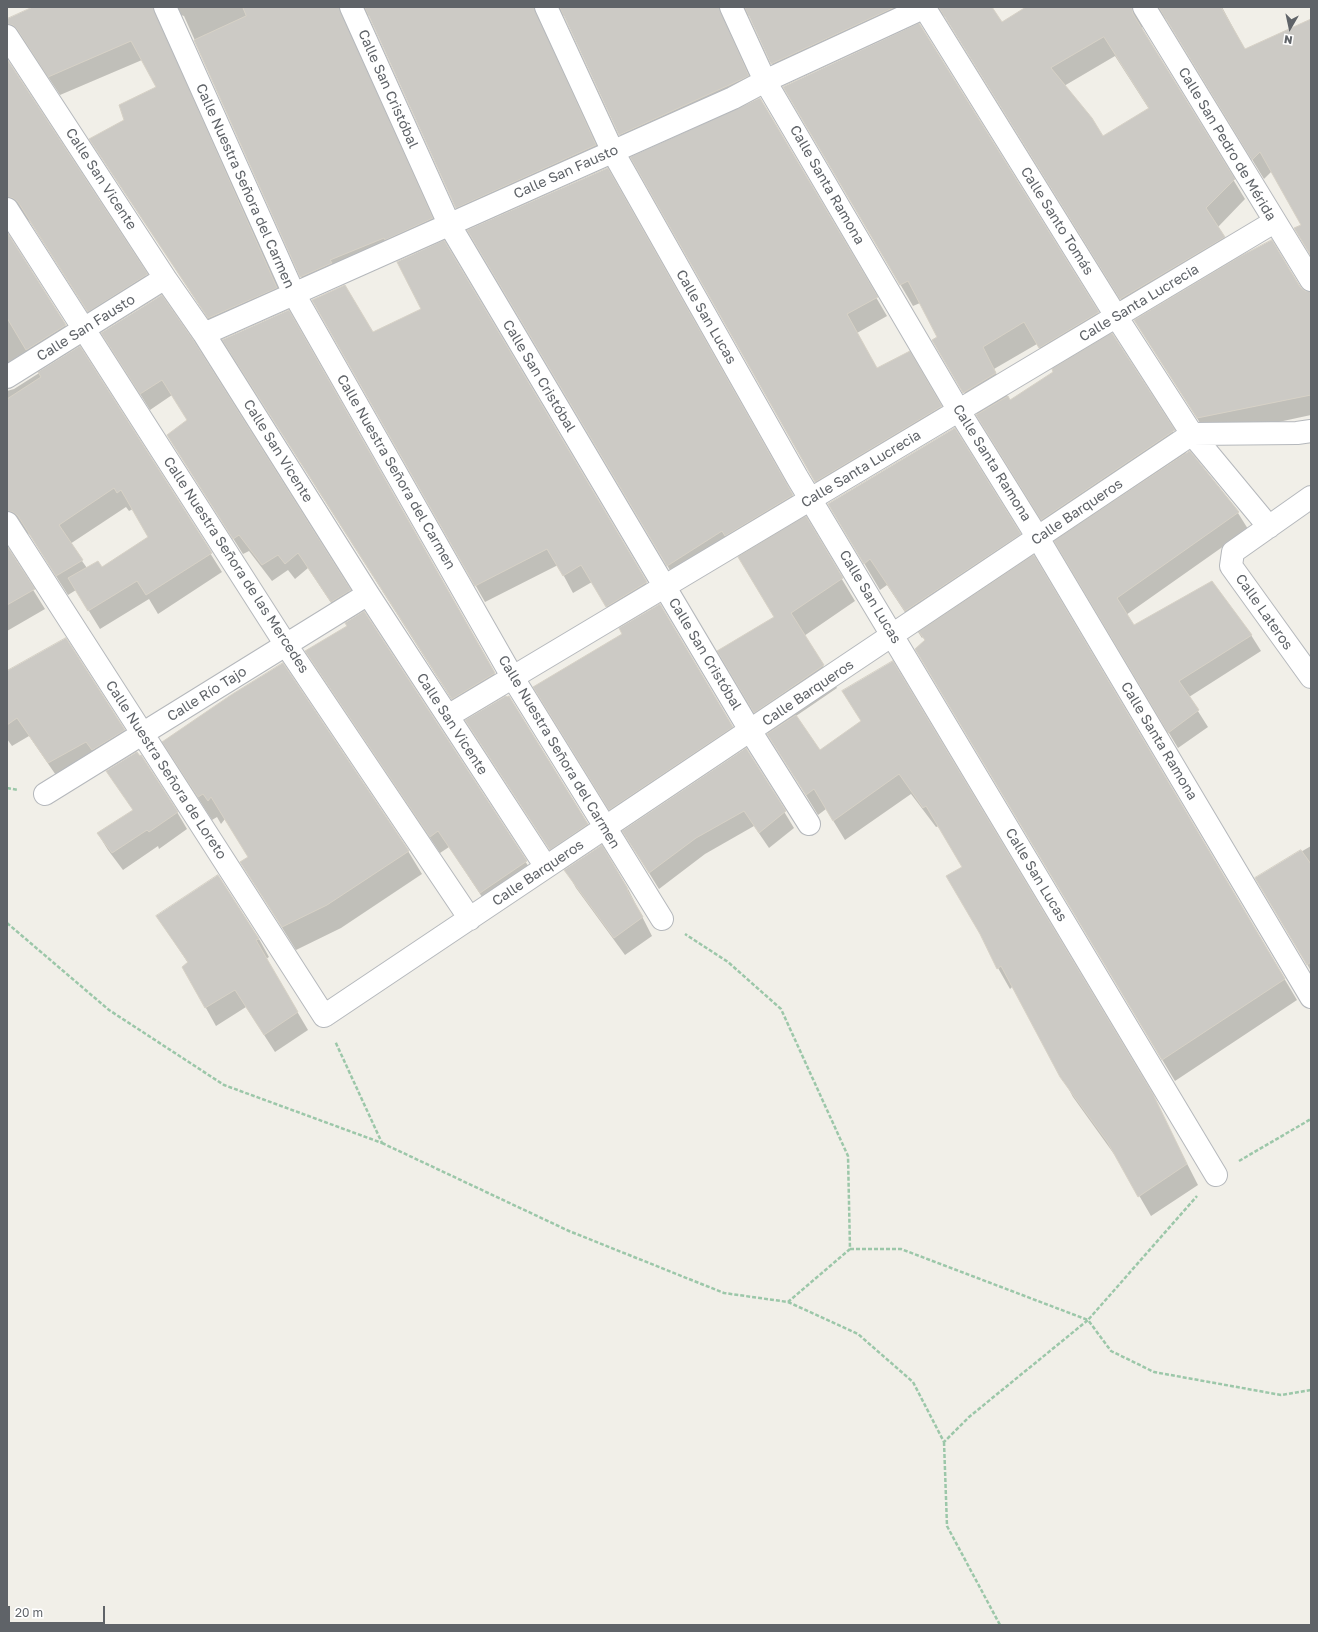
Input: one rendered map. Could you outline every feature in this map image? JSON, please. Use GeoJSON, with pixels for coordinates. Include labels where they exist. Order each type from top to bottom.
{"type":"FeatureCollection","features":[{"type":"Feature","properties":{"kind":"street","name":"Calle Nuestra Señora del Carmen"},"geometry":{"type":"LineString","coordinates":[[165,7],[294,294],[513,678],[662,919]]}},
{"type":"Feature","properties":{"kind":"street","name":"Calle San Cristóbal"},"geometry":{"type":"LineString","coordinates":[[351,7],[449,224],[751,732],[809,824]]}},
{"type":"Feature","properties":{"kind":"street","name":"Calle San Lucas"},"geometry":{"type":"LineString","coordinates":[[546,7],[613,152],[811,499],[1216,1174]]}},
{"type":"Feature","properties":{"kind":"street","name":"Calle Santa Ramona"},"geometry":{"type":"LineString","coordinates":[[731,7],[766,80],[959,411],[1038,538],[1311,997]]}},
{"type":"Feature","properties":{"kind":"street","name":"Calle San Fausto"},"geometry":{"type":"LineString","coordinates":[[204,334],[733,98],[766,80],[925,7]]}},
{"type":"Feature","properties":{"kind":"street","name":"Calle Santo Tomás"},"geometry":{"type":"LineString","coordinates":[[925,7],[1116,316],[1192,434],[1269,527]]}},
{"type":"Feature","properties":{"kind":"street","name":"Calle San Pedro de Mérida"},"geometry":{"type":"LineString","coordinates":[[1144,7],[1274,222],[1311,280]]}},
{"type":"Feature","properties":{"kind":"street","name":"Calle San Vicente"},"geometry":{"type":"LineString","coordinates":[[7,36],[165,278],[204,334],[368,594],[546,868]]}},
{"type":"Feature","properties":{"kind":"street","name":"Calle Nuestra Señora de las Mercedes"},"geometry":{"type":"LineString","coordinates":[[7,209],[286,645],[470,919]]}},
{"type":"Feature","properties":{"kind":"street","name":"Calle Santa Lucrecia"},"geometry":{"type":"LineString","coordinates":[[448,716],[1274,222]]}},
{"type":"Feature","properties":{"kind":"street","name":"Calle San Fausto"},"geometry":{"type":"LineString","coordinates":[[7,377],[165,278]]}},
{"type":"Feature","properties":{"kind":"street"},"geometry":{"type":"LineString","coordinates":[[1192,434],[1297,433],[1311,431]]}},
{"type":"Feature","properties":{"kind":"street","name":"Calle Barqueros"},"geometry":{"type":"LineString","coordinates":[[324,1016],[751,732],[1192,434]]}},
{"type":"Feature","properties":{"kind":"street"},"geometry":{"type":"LineString","coordinates":[[1269,527],[1311,497]]}},
{"type":"Feature","properties":{"kind":"street","name":"Calle Nuestra Señora de Loreto"},"geometry":{"type":"LineString","coordinates":[[7,523],[324,1016]]}},
{"type":"Feature","properties":{"kind":"street","name":"Calle Lateros"},"geometry":{"type":"LineString","coordinates":[[1269,527],[1233,552],[1231,566],[1311,677]]}},
{"type":"Feature","properties":{"kind":"street","name":"Calle Río Tajo"},"geometry":{"type":"LineString","coordinates":[[45,794],[368,594]]}},
{"type":"Feature","properties":{"kind":"path"},"geometry":{"type":"LineString","coordinates":[[662,919],[728,962],[781,1009],[848,1156],[850,1250]]}},
{"type":"Feature","properties":{"kind":"path"},"geometry":{"type":"LineString","coordinates":[[7,923],[109,1010],[224,1085],[382,1143],[569,1231],[724,1293],[788,1302],[858,1334],[913,1382],[944,1442],[947,1526],[1000,1625]]}},
{"type":"Feature","properties":{"kind":"path"},"geometry":{"type":"LineString","coordinates":[[324,1016],[382,1143]]}},
{"type":"Feature","properties":{"kind":"path"},"geometry":{"type":"LineString","coordinates":[[944,1442],[969,1417],[1088,1320],[1216,1174],[1311,1118]]}},
{"type":"Feature","properties":{"kind":"path"},"geometry":{"type":"LineString","coordinates":[[788,1302],[850,1250],[901,1249],[1088,1320],[1111,1351],[1154,1372],[1281,1395],[1311,1390]]}},
{"type":"Feature","properties":{"kind":"building"},"geometry":{"type":"Polygon","coordinates":[[[33,7],[153,7],[277,288],[208,318],[89,139],[124,120],[119,105],[156,87],[131,41],[48,77],[17,29],[13,25],[7,24],[7,19],[33,7]]]}},
{"type":"Feature","properties":{"kind":"building"},"geometry":{"type":"Polygon","coordinates":[[[243,7],[339,7],[433,218],[385,240],[384,238],[330,260],[332,263],[300,277],[194,40],[246,16],[243,7]]]}},
{"type":"Feature","properties":{"kind":"building"},"geometry":{"type":"Polygon","coordinates":[[[365,7],[534,7],[596,145],[456,208],[365,7]]]}},
{"type":"Feature","properties":{"kind":"building"},"geometry":{"type":"Polygon","coordinates":[[[560,7],[719,7],[749,76],[619,135],[560,7]]]}},
{"type":"Feature","properties":{"kind":"building"},"geometry":{"type":"Polygon","coordinates":[[[745,7],[895,7],[771,64],[745,7]]]}},
{"type":"Feature","properties":{"kind":"building"},"geometry":{"type":"Polygon","coordinates":[[[939,7],[992,7],[1002,22],[1026,7],[1132,7],[1133,14],[1235,179],[1206,208],[1225,237],[1120,299],[939,7]],[[1104,37],[1051,68],[1092,118],[1103,136],[1149,108],[1104,37]]]}},
{"type":"Feature","properties":{"kind":"building"},"geometry":{"type":"Polygon","coordinates":[[[1159,7],[1221,7],[1245,49],[1311,19],[1311,256],[1294,228],[1301,225],[1260,152],[1252,160],[1159,7]]]}},
{"type":"Feature","properties":{"kind":"building"},"geometry":{"type":"Polygon","coordinates":[[[919,23],[1099,312],[1039,348],[1024,322],[983,347],[996,373],[963,393],[932,340],[937,337],[908,281],[900,285],[783,87],[919,23]]]}},
{"type":"Feature","properties":{"kind":"building"},"geometry":{"type":"Polygon","coordinates":[[[7,59],[148,274],[88,312],[18,202],[13,198],[7,197],[7,59]]]}},
{"type":"Feature","properties":{"kind":"building"},"geometry":{"type":"Polygon","coordinates":[[[760,98],[878,297],[847,314],[877,368],[910,351],[942,406],[815,482],[630,157],[760,98]]]}},
{"type":"Feature","properties":{"kind":"building"},"geometry":{"type":"Polygon","coordinates":[[[608,168],[793,495],[725,536],[722,531],[667,566],[467,230],[608,168]]]}},
{"type":"Feature","properties":{"kind":"building"},"geometry":{"type":"Polygon","coordinates":[[[7,232],[66,325],[26,350],[7,318],[7,232]]]}},
{"type":"Feature","properties":{"kind":"building"},"geometry":{"type":"Polygon","coordinates":[[[444,240],[647,582],[606,607],[581,565],[563,576],[547,549],[475,586],[312,300],[345,285],[373,332],[421,309],[397,262],[444,240]]]}},
{"type":"Feature","properties":{"kind":"building"},"geometry":{"type":"Polygon","coordinates":[[[1272,240],[1300,287],[1305,291],[1311,292],[1311,395],[1197,418],[1134,320],[1239,257],[1272,240]]]}},
{"type":"Feature","properties":{"kind":"building"},"geometry":{"type":"Polygon","coordinates":[[[162,295],[194,341],[351,590],[331,602],[298,553],[285,564],[278,555],[262,565],[239,535],[233,539],[167,435],[187,420],[162,380],[140,394],[101,333],[162,295]]]}},
{"type":"Feature","properties":{"kind":"building"},"geometry":{"type":"Polygon","coordinates":[[[289,310],[495,673],[452,699],[222,340],[289,310]]]}},
{"type":"Feature","properties":{"kind":"building"},"geometry":{"type":"Polygon","coordinates":[[[1112,333],[1175,430],[1041,520],[976,415],[1008,396],[1010,400],[1053,372],[1052,369],[1112,333]]]}},
{"type":"Feature","properties":{"kind":"building"},"geometry":{"type":"Polygon","coordinates":[[[80,346],[212,553],[146,595],[137,581],[88,611],[68,578],[98,561],[102,567],[148,537],[121,490],[117,493],[114,488],[59,525],[83,560],[56,576],[18,516],[13,512],[7,511],[7,399],[41,377],[38,372],[80,346]]]}},
{"type":"Feature","properties":{"kind":"building"},"geometry":{"type":"Polygon","coordinates":[[[955,428],[1021,534],[905,611],[870,559],[864,564],[828,504],[955,428]]]}},
{"type":"Feature","properties":{"kind":"building"},"geometry":{"type":"Polygon","coordinates":[[[1190,451],[1239,512],[1117,598],[1134,625],[1212,581],[1252,635],[1179,681],[1199,710],[1168,733],[1054,541],[1190,451]]]}},
{"type":"Feature","properties":{"kind":"building"},"geometry":{"type":"Polygon","coordinates":[[[806,516],[843,578],[791,613],[824,665],[754,713],[717,651],[774,617],[738,557],[806,516]]]}},
{"type":"Feature","properties":{"kind":"building"},"geometry":{"type":"Polygon","coordinates":[[[7,546],[35,589],[7,605],[7,546]]]}},
{"type":"Feature","properties":{"kind":"building"},"geometry":{"type":"Polygon","coordinates":[[[1034,555],[1285,979],[1162,1060],[915,649],[925,640],[919,632],[1034,555]]]}},
{"type":"Feature","properties":{"kind":"building"},"geometry":{"type":"Polygon","coordinates":[[[660,604],[733,727],[609,810],[533,687],[622,634],[619,628],[660,604]]]}},
{"type":"Feature","properties":{"kind":"building"},"geometry":{"type":"Polygon","coordinates":[[[364,611],[527,861],[480,893],[438,831],[430,837],[305,651],[347,626],[345,623],[364,611]]]}},
{"type":"Feature","properties":{"kind":"building"},"geometry":{"type":"Polygon","coordinates":[[[66,638],[125,730],[92,750],[86,742],[48,763],[17,718],[7,725],[7,671],[66,638]]]}},
{"type":"Feature","properties":{"kind":"building"},"geometry":{"type":"Polygon","coordinates":[[[893,661],[1153,1094],[1187,1164],[1138,1197],[1108,1143],[1060,1077],[1001,966],[997,969],[980,934],[946,876],[962,867],[926,806],[923,808],[899,774],[833,821],[814,789],[806,795],[767,734],[796,715],[820,750],[861,721],[842,691],[893,661]]]}},
{"type":"Feature","properties":{"kind":"building"},"geometry":{"type":"Polygon","coordinates":[[[283,663],[409,851],[327,905],[282,927],[240,862],[248,857],[211,797],[208,801],[203,794],[198,797],[162,742],[231,695],[283,663]]]}},
{"type":"Feature","properties":{"kind":"building"},"geometry":{"type":"Polygon","coordinates":[[[506,696],[509,696],[588,824],[550,850],[465,720],[506,696]]]}},
{"type":"Feature","properties":{"kind":"building"},"geometry":{"type":"Polygon","coordinates":[[[746,748],[786,811],[759,833],[744,811],[696,838],[649,873],[622,831],[746,748]]]}},
{"type":"Feature","properties":{"kind":"building"},"geometry":{"type":"Polygon","coordinates":[[[137,752],[140,756],[141,755],[178,812],[149,832],[147,830],[112,853],[97,833],[133,810],[106,771],[137,752]]]}},
{"type":"Feature","properties":{"kind":"building"},"geometry":{"type":"Polygon","coordinates":[[[602,845],[643,917],[614,938],[564,870],[602,845]]]}},
{"type":"Feature","properties":{"kind":"building"},"geometry":{"type":"Polygon","coordinates":[[[1301,850],[1311,864],[1311,962],[1307,965],[1255,878],[1301,850]]]}},
{"type":"Feature","properties":{"kind":"building"},"geometry":{"type":"Polygon","coordinates":[[[218,875],[259,939],[256,940],[298,1012],[264,1035],[235,990],[205,1008],[182,967],[188,962],[156,916],[218,875]]]}}]}
